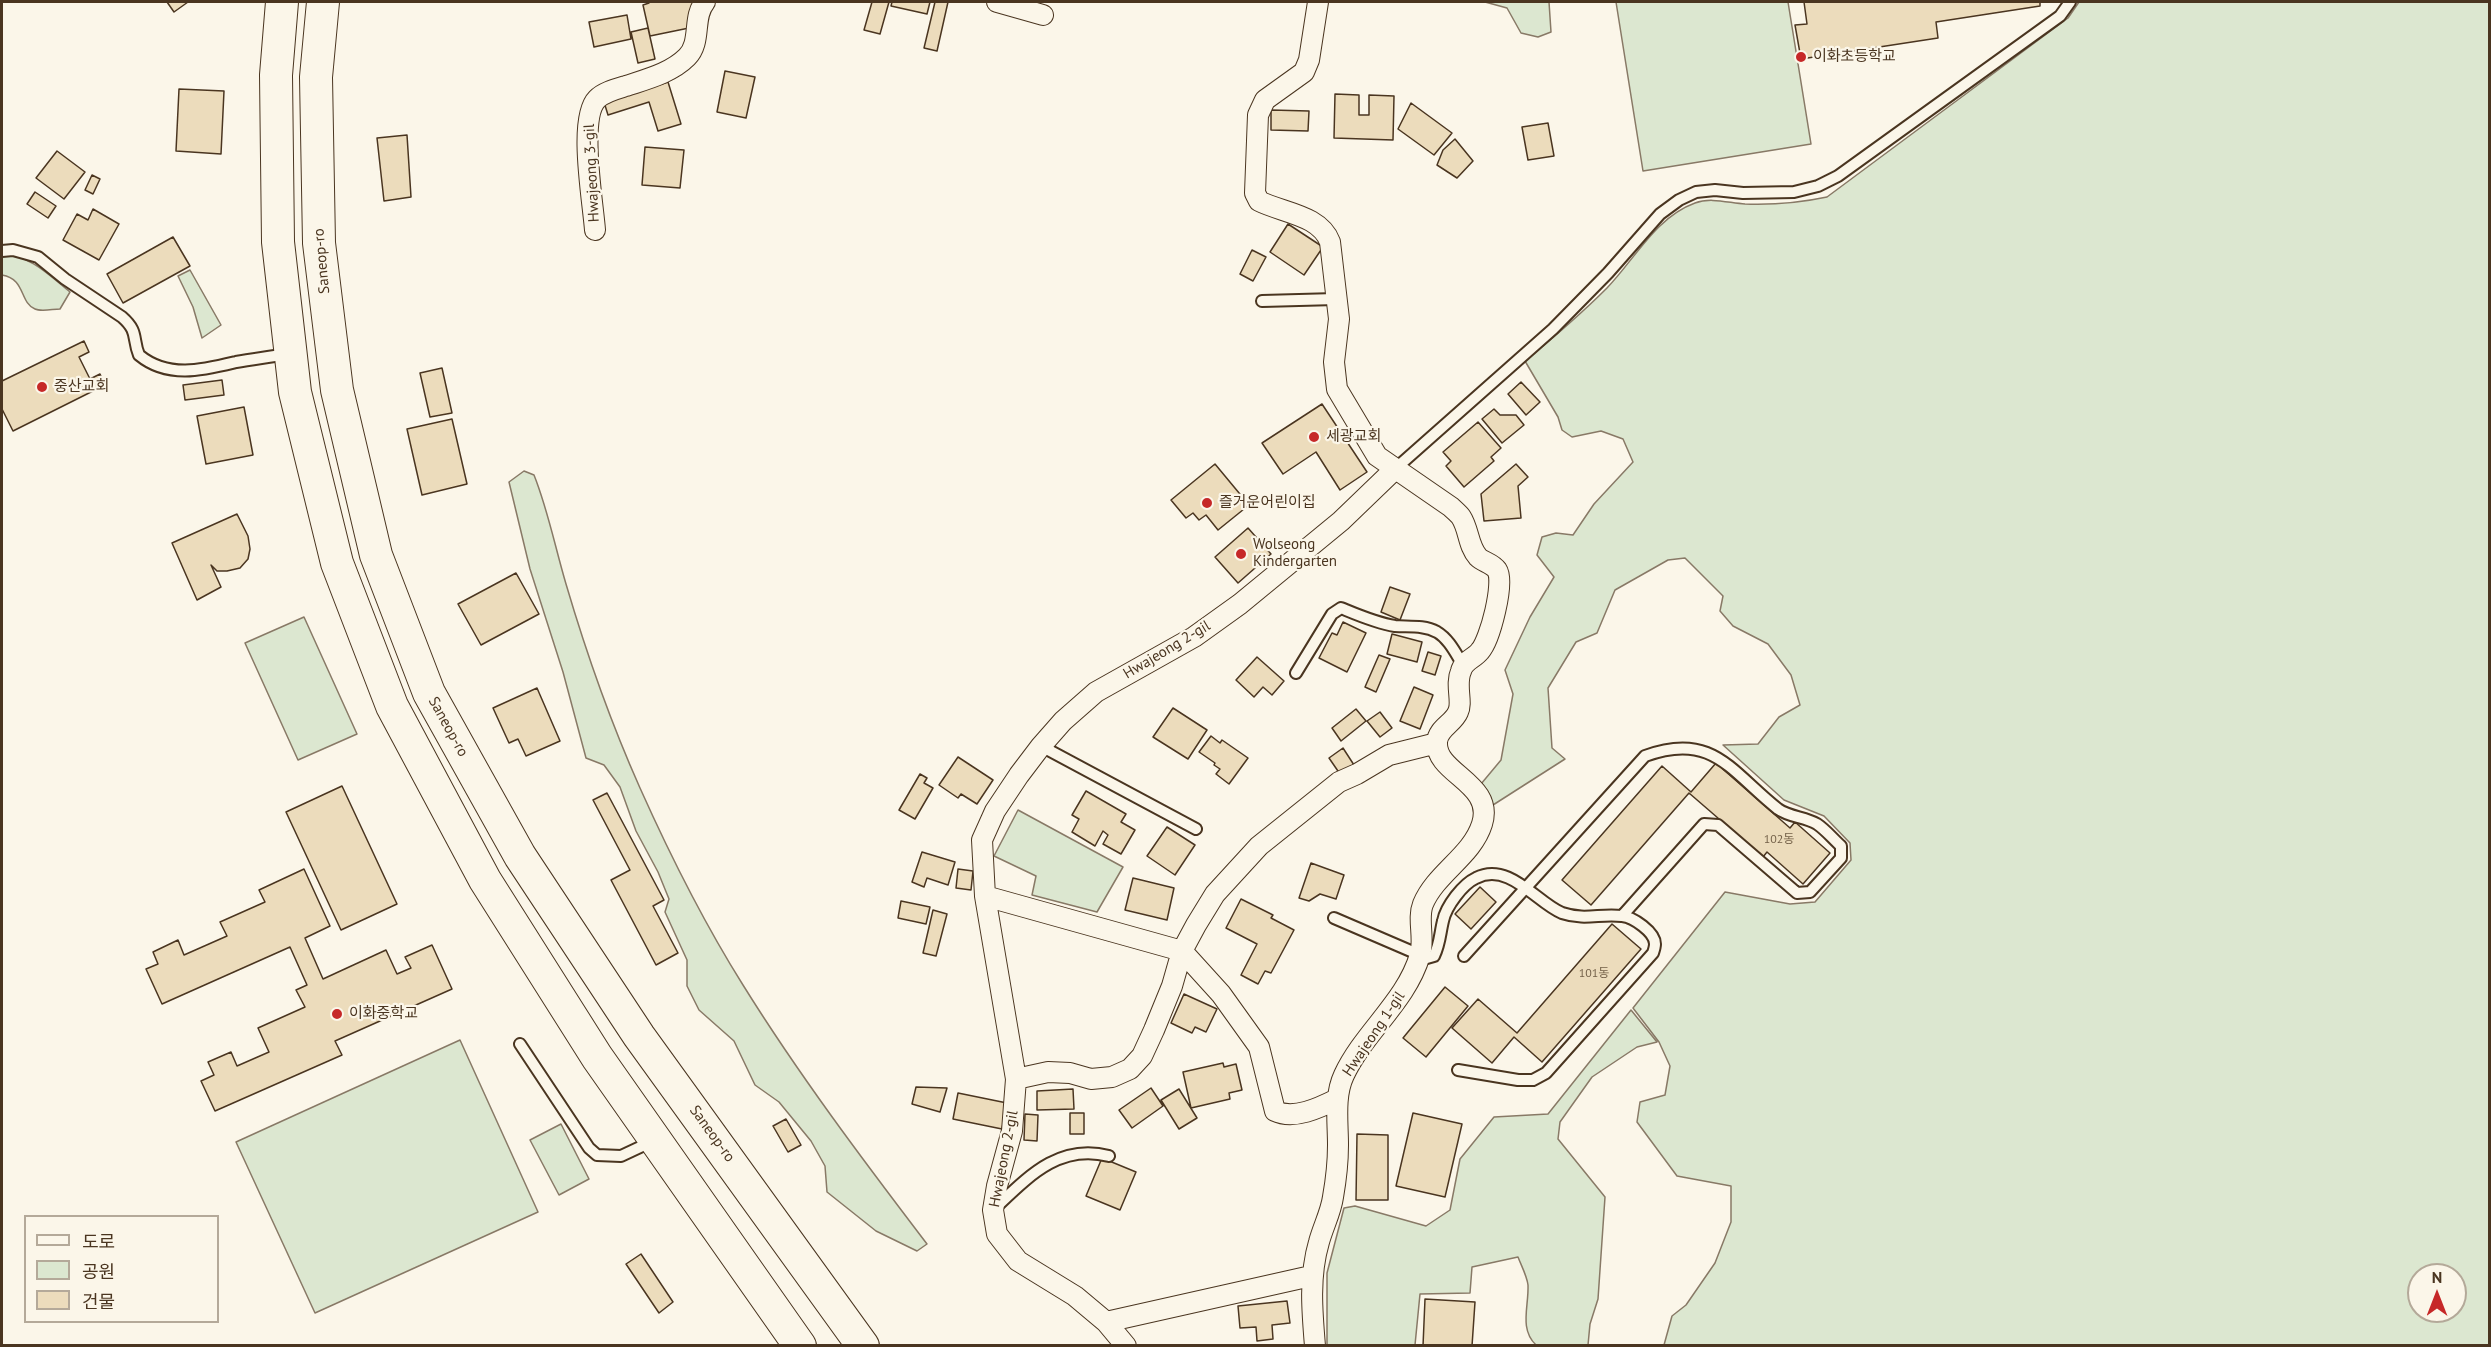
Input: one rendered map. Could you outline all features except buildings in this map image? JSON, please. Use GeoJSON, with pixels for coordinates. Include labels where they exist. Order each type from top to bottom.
{"type":"FeatureCollection","features":[{"type":"Feature","properties":{"kind":"main road"},"geometry":{"type":"LineString","coordinates":[[282,2],[276,75],[278,243],[295,392],[338,563],[392,706],[485,880],[597,1057],[800,1346]]}},
{"type":"Feature","properties":{"kind":"main road","name":"Saneop-ro"},"geometry":{"type":"LineString","coordinates":[[323,2],[316,77],[319,243],[337,390],[376,555],[429,693],[520,856],[619,1006],[863,1346]]}},
{"type":"Feature","properties":{"kind":"street","name":"Hwajeong 3-gil"},"geometry":{"type":"LineString","coordinates":[[595,230],[587,135],[590,110],[596,100],[606,93],[662,73],[680,63],[690,54],[694,48],[699,9],[705,2]]}},
{"type":"Feature","properties":{"kind":"street"},"geometry":{"type":"LineString","coordinates":[[997,2],[1043,15]]}},
{"type":"Feature","properties":{"kind":"street"},"geometry":{"type":"LineString","coordinates":[[1016,1079],[1048,1072],[1070,1073],[1091,1079],[1112,1077],[1130,1069],[1142,1056],[1172,986],[1182,951],[1215,894],[1259,846],[1311,802],[1339,782],[1389,755],[1437,743],[1440,731],[1457,716],[1460,708],[1458,685],[1463,665],[1481,651],[1488,635],[1500,579],[1496,569],[1478,557],[1462,517],[1377,456],[1337,389],[1334,376],[1339,319],[1330,243],[1326,232],[1305,218],[1259,201],[1256,192],[1258,115],[1265,100],[1304,72],[1309,60],[1318,2]]}},
{"type":"Feature","properties":{"kind":"street","name":"Hwajeong 2-gil"},"geometry":{"type":"LineString","coordinates":[[1106,1322],[1075,1296],[1018,1261],[997,1234],[993,1210],[1012,1131],[1016,1079],[985,896],[982,840],[995,811],[1041,746],[1063,721],[1096,692],[1194,638],[1341,521],[1395,469]]}},
{"type":"Feature","properties":{"kind":"street","name":"Hwajeong 1-gil"},"geometry":{"type":"LineString","coordinates":[[1315,1346],[1311,1276],[1318,1243],[1333,1200],[1338,1148],[1337,1099],[1343,1076],[1366,1041],[1395,1005],[1412,976],[1423,941],[1422,906],[1431,891],[1476,838],[1483,822],[1484,806],[1478,794],[1446,762],[1437,743]]}},
{"type":"Feature","properties":{"kind":"street"},"geometry":{"type":"LineString","coordinates":[[985,896],[1182,951],[1221,994],[1258,1047],[1275,1111],[1285,1116],[1317,1108],[1337,1099]]}},
{"type":"Feature","properties":{"kind":"street"},"geometry":{"type":"LineString","coordinates":[[1126,1346],[1106,1322],[1311,1276]]}},
{"type":"Feature","properties":{"kind":"lane"},"geometry":{"type":"LineString","coordinates":[[1395,469],[1553,329],[1608,273],[1660,214],[1696,192],[1715,190],[1794,192],[1818,186],[1838,177],[2060,16],[2070,2]]}},
{"type":"Feature","properties":{"kind":"lane"},"geometry":{"type":"LineString","coordinates":[[2,250],[13,250],[38,257],[65,279],[122,317],[131,325],[135,333],[139,356],[165,369],[183,372],[207,370],[257,358],[291,354]]}},
{"type":"Feature","properties":{"kind":"lane"},"geometry":{"type":"LineString","coordinates":[[1262,301],[1336,299]]}},
{"type":"Feature","properties":{"kind":"lane"},"geometry":{"type":"LineString","coordinates":[[1296,672],[1332,614],[1341,608],[1375,621],[1395,626],[1424,627],[1437,632],[1447,641],[1463,665]]}},
{"type":"Feature","properties":{"kind":"lane"},"geometry":{"type":"LineString","coordinates":[[1041,746],[1196,829]]}},
{"type":"Feature","properties":{"kind":"lane"},"geometry":{"type":"LineString","coordinates":[[1464,956],[1645,756],[1663,749],[1686,749],[1705,752],[1721,758],[1780,810],[1817,824],[1841,846],[1841,858],[1810,892],[1797,892],[1718,825],[1704,824],[1622,916]]}},
{"type":"Feature","properties":{"kind":"lane"},"geometry":{"type":"LineString","coordinates":[[1334,918],[1426,958],[1434,956],[1439,947],[1443,919],[1448,908],[1471,881],[1479,876],[1490,875],[1507,878],[1527,887],[1559,912],[1589,918],[1622,916],[1633,919],[1652,935],[1655,943],[1653,953],[1546,1073],[1533,1080],[1518,1080],[1458,1070]]}},
{"type":"Feature","properties":{"kind":"lane"},"geometry":{"type":"LineString","coordinates":[[520,1044],[589,1148],[597,1155],[621,1156],[655,1139]]}},
{"type":"Feature","properties":{"kind":"lane"},"geometry":{"type":"LineString","coordinates":[[993,1210],[1022,1183],[1059,1157],[1092,1151],[1109,1156]]}},
{"type":"Feature","properties":{"kind":"green space"},"geometry":{"type":"Polygon","coordinates":[[[1485,2],[1549,2],[1551,32],[1538,37],[1521,33],[1507,8],[1485,2]]]}},
{"type":"Feature","properties":{"kind":"green space"},"geometry":{"type":"Polygon","coordinates":[[[1616,2],[1788,2],[1811,144],[1643,171],[1616,2]]]}},
{"type":"Feature","properties":{"kind":"green space"},"geometry":{"type":"Polygon","coordinates":[[[2079,2],[2489,2],[2489,1345],[1664,1345],[1672,1316],[1686,1305],[1715,1263],[1731,1222],[1731,1186],[1677,1176],[1637,1122],[1640,1102],[1665,1095],[1670,1066],[1659,1042],[1633,1008],[1725,892],[1790,904],[1815,902],[1851,860],[1850,843],[1824,816],[1784,800],[1723,745],[1758,744],[1779,717],[1800,705],[1791,675],[1768,644],[1733,626],[1720,611],[1723,596],[1685,558],[1668,560],[1615,590],[1597,633],[1576,642],[1548,688],[1552,748],[1565,759],[1493,805],[1481,784],[1501,760],[1513,694],[1505,670],[1530,617],[1554,577],[1537,555],[1542,537],[1556,533],[1573,535],[1594,504],[1633,462],[1623,439],[1601,431],[1572,437],[1562,430],[1558,417],[1525,361],[1597,298],[1657,228],[1681,209],[1707,200],[1766,204],[1827,197],[2068,18],[2079,2]]]}},
{"type":"Feature","properties":{"kind":"green space"},"geometry":{"type":"Polygon","coordinates":[[[2,254],[30,262],[70,292],[60,309],[40,310],[30,306],[15,281],[2,275],[2,254]]]}},
{"type":"Feature","properties":{"kind":"green space"},"geometry":{"type":"Polygon","coordinates":[[[190,270],[221,325],[202,338],[193,307],[178,276],[190,270]]]}},
{"type":"Feature","properties":{"kind":"green space"},"geometry":{"type":"Polygon","coordinates":[[[524,471],[534,475],[574,610],[600,687],[629,763],[675,863],[701,913],[764,1019],[832,1117],[927,1244],[917,1251],[876,1231],[827,1192],[825,1166],[811,1141],[779,1102],[755,1085],[734,1041],[699,1010],[687,986],[687,960],[665,912],[669,899],[658,872],[636,831],[620,787],[604,765],[586,758],[563,672],[530,569],[509,482],[524,471]]]}},
{"type":"Feature","properties":{"kind":"green space"},"geometry":{"type":"Polygon","coordinates":[[[304,617],[357,734],[298,760],[245,643],[304,617]]]}},
{"type":"Feature","properties":{"kind":"green space"},"geometry":{"type":"Polygon","coordinates":[[[1018,810],[1123,867],[1097,912],[1032,895],[1036,876],[994,856],[1018,810]]]}},
{"type":"Feature","properties":{"kind":"green space"},"geometry":{"type":"Polygon","coordinates":[[[1631,1010],[1657,1042],[1637,1047],[1592,1077],[1560,1122],[1558,1139],[1605,1197],[1598,1299],[1590,1324],[1588,1345],[1536,1345],[1531,1339],[1526,1325],[1528,1285],[1518,1257],[1472,1267],[1470,1293],[1420,1294],[1415,1345],[1327,1345],[1327,1273],[1344,1208],[1355,1206],[1426,1226],[1450,1210],[1460,1159],[1494,1117],[1548,1114],[1631,1010]]]}},
{"type":"Feature","properties":{"kind":"green space"},"geometry":{"type":"Polygon","coordinates":[[[460,1040],[538,1212],[315,1313],[236,1142],[460,1040]]]}},
{"type":"Feature","properties":{"kind":"green space"},"geometry":{"type":"Polygon","coordinates":[[[561,1124],[589,1179],[559,1195],[530,1140],[561,1124]]]}},
{"type":"Feature","properties":{"kind":"place","name":"이화초등학교"},"geometry":{"type":"Point","coordinates":[1801,57]}},
{"type":"Feature","properties":{"kind":"place","name":"중산교회"},"geometry":{"type":"Point","coordinates":[42,387]}},
{"type":"Feature","properties":{"kind":"place","name":"세광교회"},"geometry":{"type":"Point","coordinates":[1314,437]}},
{"type":"Feature","properties":{"kind":"place","name":"즐거운어린이집"},"geometry":{"type":"Point","coordinates":[1207,503]}},
{"type":"Feature","properties":{"kind":"place","name":"Wolseong Kindergarten"},"geometry":{"type":"Point","coordinates":[1241,554]}},
{"type":"Feature","properties":{"kind":"place","name":"이화중학교"},"geometry":{"type":"Point","coordinates":[337,1014]}}]}
